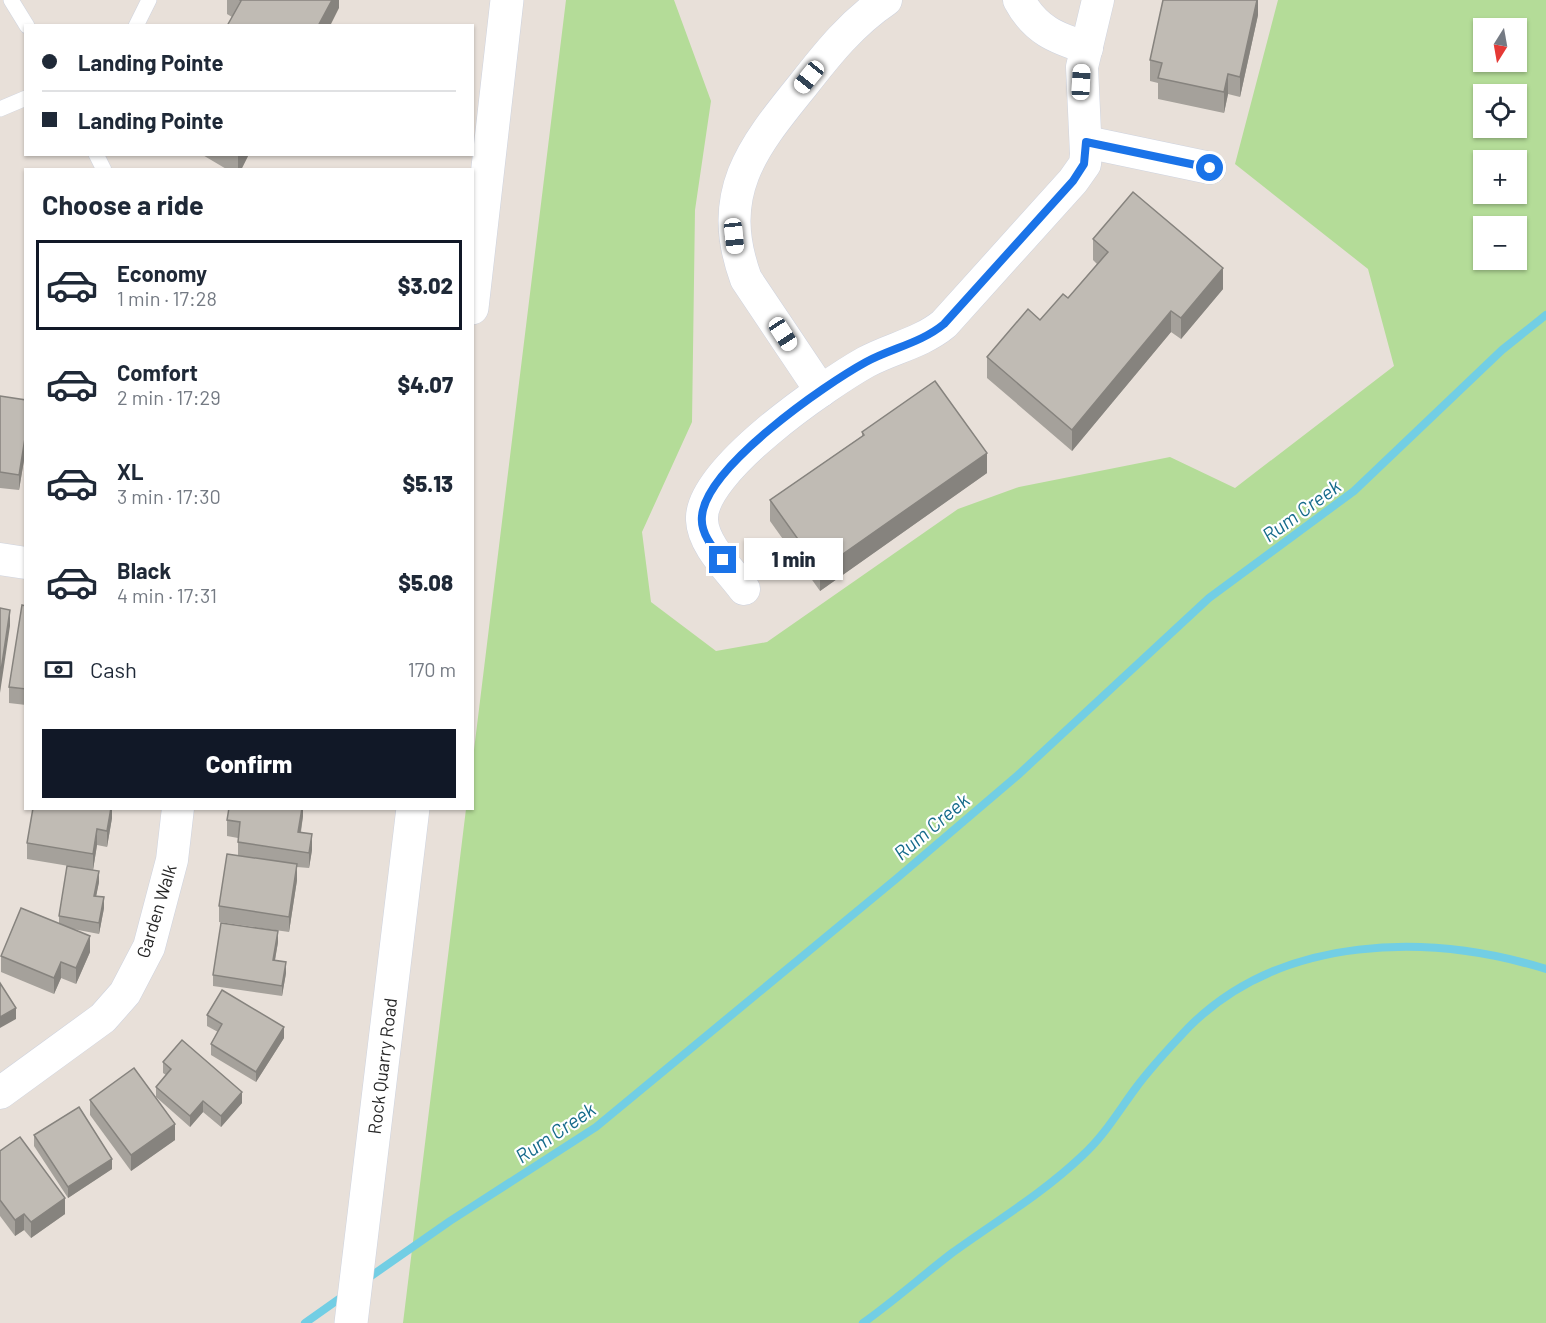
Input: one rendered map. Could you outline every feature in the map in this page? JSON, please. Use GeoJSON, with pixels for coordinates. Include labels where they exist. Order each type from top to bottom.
{"type":"FeatureCollection","features":[{"type":"Feature","properties":{"kind":"street"},"geometry":{"type":"LineString","coordinates":[[474,290],[507,0]]}},
{"type":"Feature","properties":{"kind":"street"},"geometry":{"type":"LineString","coordinates":[[821,391],[746,279],[738,260],[734,236],[738,192],[744,166],[765,133],[838,40],[856,22],[886,0]]}},
{"type":"Feature","properties":{"kind":"street"},"geometry":{"type":"LineString","coordinates":[[1019,0],[1031,19],[1045,32],[1087,48]]}},
{"type":"Feature","properties":{"kind":"street"},"geometry":{"type":"LineString","coordinates":[[744,589],[705,534],[702,518],[704,507],[718,483],[741,456],[778,423],[821,391],[867,362],[924,339],[944,324],[1073,181],[1084,164],[1086,142],[1081,82],[1098,0]]}},
{"type":"Feature","properties":{"kind":"street"},"geometry":{"type":"LineString","coordinates":[[1086,142],[1210,168]]}},
{"type":"Feature","properties":{"kind":"street"},"geometry":{"type":"LineString","coordinates":[[0,559],[24,563]]}},
{"type":"Feature","properties":{"kind":"street","name":"Garden Walk"},"geometry":{"type":"LineString","coordinates":[[0,1094],[103,1018],[125,993],[149,947],[172,860],[178,810]]}},
{"type":"Feature","properties":{"kind":"street","name":"Rock Quarry Road"},"geometry":{"type":"LineString","coordinates":[[351,1323],[413,810]]}},
{"type":"Feature","properties":{"kind":"lane"},"geometry":{"type":"LineString","coordinates":[[11,0],[26,24]]}},
{"type":"Feature","properties":{"kind":"lane"},"geometry":{"type":"LineString","coordinates":[[137,24],[149,0]]}},
{"type":"Feature","properties":{"kind":"lane"},"geometry":{"type":"LineString","coordinates":[[0,108],[24,99]]}},
{"type":"Feature","properties":{"kind":"green space"},"geometry":{"type":"Polygon","coordinates":[[[566,0],[674,0],[711,101],[695,210],[692,422],[642,532],[651,602],[716,651],[767,642],[958,509],[1019,487],[1170,457],[1235,488],[1394,366],[1368,269],[1235,164],[1278,0],[1546,0],[1546,1323],[403,1323],[466,810],[474,810],[474,750],[566,0]]]}},
{"type":"Feature","properties":{"kind":"building"},"geometry":{"type":"Polygon","coordinates":[[[332,0],[319,24],[228,24],[241,1],[332,0]]]}},
{"type":"Feature","properties":{"kind":"building"},"geometry":{"type":"Polygon","coordinates":[[[1163,0],[1257,0],[1240,77],[1228,74],[1224,92],[1158,78],[1162,63],[1150,60],[1163,0]]]}},
{"type":"Feature","properties":{"kind":"building"},"geometry":{"type":"Polygon","coordinates":[[[1133,192],[1223,268],[1181,318],[1171,311],[1072,430],[987,357],[1028,309],[1040,320],[1063,294],[1068,298],[1108,252],[1093,239],[1133,192]]]}},
{"type":"Feature","properties":{"kind":"building"},"geometry":{"type":"Polygon","coordinates":[[[935,381],[987,453],[820,570],[770,500],[864,435],[862,432],[935,381]]]}},
{"type":"Feature","properties":{"kind":"building"},"geometry":{"type":"Polygon","coordinates":[[[0,396],[24,400],[24,444],[19,475],[0,472],[0,396]]]}},
{"type":"Feature","properties":{"kind":"building"},"geometry":{"type":"Polygon","coordinates":[[[22,605],[24,606],[24,689],[9,687],[22,605]]]}},
{"type":"Feature","properties":{"kind":"building"},"geometry":{"type":"Polygon","coordinates":[[[0,608],[10,610],[0,677],[0,608]]]}},
{"type":"Feature","properties":{"kind":"building"},"geometry":{"type":"Polygon","coordinates":[[[33,810],[111,810],[107,831],[97,829],[93,854],[27,843],[33,810]]]}},
{"type":"Feature","properties":{"kind":"building"},"geometry":{"type":"Polygon","coordinates":[[[229,810],[302,810],[298,832],[312,834],[309,853],[238,842],[240,822],[227,820],[229,810]]]}},
{"type":"Feature","properties":{"kind":"building"},"geometry":{"type":"Polygon","coordinates":[[[227,854],[297,864],[289,917],[219,906],[227,854]]]}},
{"type":"Feature","properties":{"kind":"building"},"geometry":{"type":"Polygon","coordinates":[[[67,866],[99,871],[94,896],[104,897],[99,923],[59,916],[67,866]]]}},
{"type":"Feature","properties":{"kind":"building"},"geometry":{"type":"Polygon","coordinates":[[[21,908],[90,936],[76,968],[61,962],[54,978],[1,956],[21,908]]]}},
{"type":"Feature","properties":{"kind":"building"},"geometry":{"type":"Polygon","coordinates":[[[221,923],[278,931],[273,960],[286,962],[282,986],[213,975],[221,923]]]}},
{"type":"Feature","properties":{"kind":"building"},"geometry":{"type":"Polygon","coordinates":[[[0,983],[16,1008],[0,1017],[0,983]]]}},
{"type":"Feature","properties":{"kind":"building"},"geometry":{"type":"Polygon","coordinates":[[[222,990],[284,1027],[256,1072],[211,1044],[222,1024],[207,1015],[222,990]]]}},
{"type":"Feature","properties":{"kind":"building"},"geometry":{"type":"Polygon","coordinates":[[[182,1040],[242,1092],[221,1116],[203,1101],[190,1116],[156,1087],[171,1069],[163,1062],[182,1040]]]}},
{"type":"Feature","properties":{"kind":"building"},"geometry":{"type":"Polygon","coordinates":[[[134,1068],[175,1124],[131,1155],[90,1100],[134,1068]]]}},
{"type":"Feature","properties":{"kind":"building"},"geometry":{"type":"Polygon","coordinates":[[[79,1107],[112,1159],[68,1187],[34,1135],[79,1107]]]}},
{"type":"Feature","properties":{"kind":"building"},"geometry":{"type":"Polygon","coordinates":[[[20,1137],[65,1198],[31,1222],[24,1214],[15,1220],[0,1200],[0,1151],[20,1137]]]}},
{"type":"Feature","properties":{"kind":"waterway","name":"Rum Creek"},"geometry":{"type":"LineString","coordinates":[[364,1281],[450,1221],[596,1127],[1018,775],[1209,598],[1354,491],[1502,350],[1546,315]]}},
{"type":"Feature","properties":{"kind":"waterway"},"geometry":{"type":"LineString","coordinates":[[863,1323],[952,1253],[1067,1170],[1097,1140],[1148,1073],[1189,1027],[1226,996],[1268,974],[1312,958],[1358,950],[1406,947],[1454,950],[1501,957],[1546,969]]}},
{"type":"Feature","properties":{"kind":"waterway","name":"Rum Creek"},"geometry":{"type":"LineString","coordinates":[[305,1323],[346,1294]]}},
{"type":"Feature","properties":{"kind":"route"},"geometry":{"type":"LineString","coordinates":[[723,560],[705,534],[702,518],[709,497],[741,456],[806,401],[867,362],[924,339],[944,324],[1073,181],[1084,164],[1086,142],[1210,168]]}}]}
